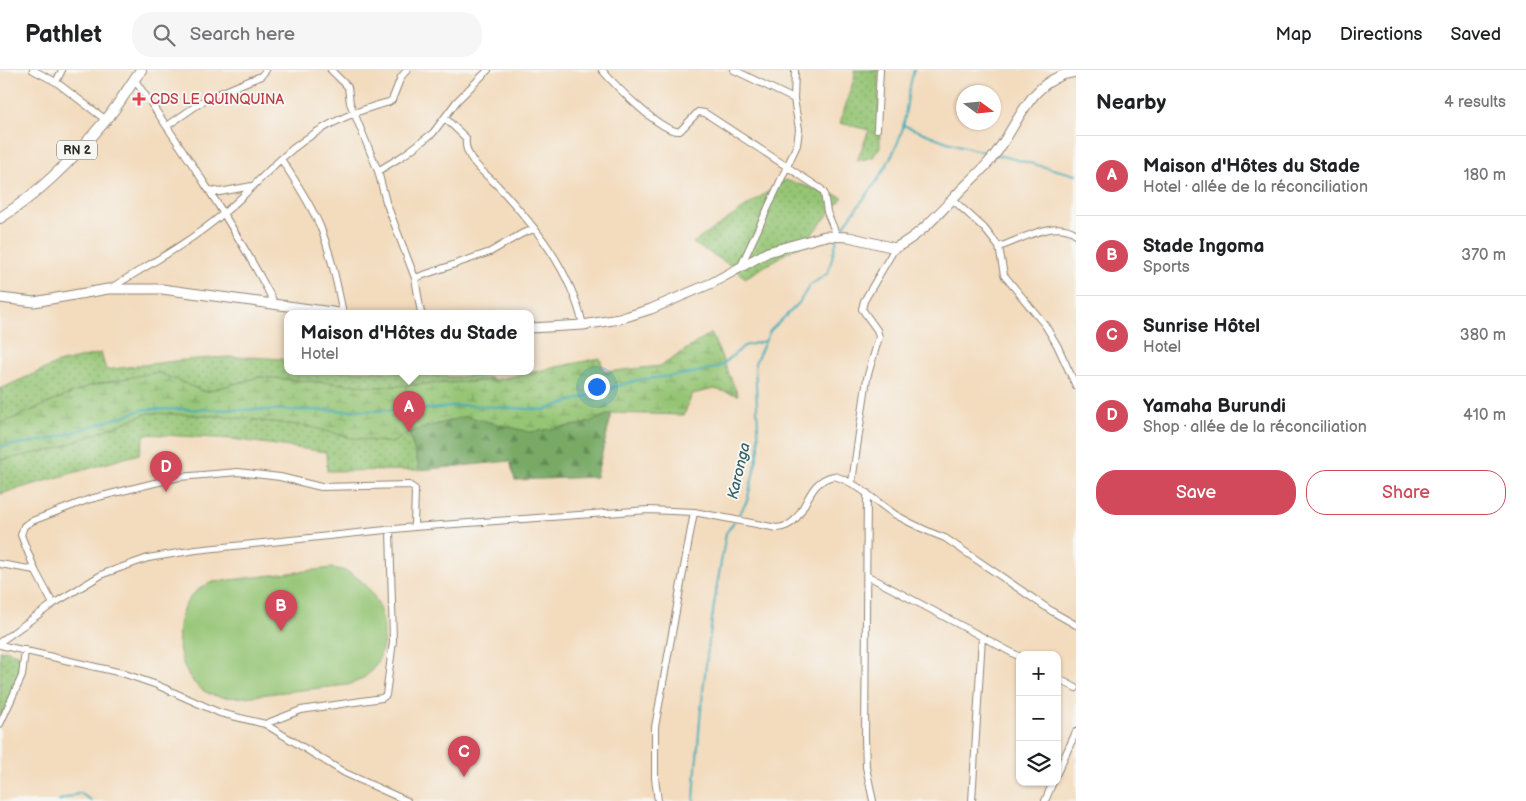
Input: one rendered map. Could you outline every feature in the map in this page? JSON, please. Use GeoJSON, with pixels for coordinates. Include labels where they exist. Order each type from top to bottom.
{"type":"FeatureCollection","features":[{"type":"Feature","properties":{"kind":"main road","name":"RN 2"},"geometry":{"type":"LineString","coordinates":[[0,218],[16,208],[51,178],[106,120],[141,70]]}},
{"type":"Feature","properties":{"kind":"street"},"geometry":{"type":"LineString","coordinates":[[33,70],[56,82],[106,120]]}},
{"type":"Feature","properties":{"kind":"street"},"geometry":{"type":"LineString","coordinates":[[56,82],[62,70]]}},
{"type":"Feature","properties":{"kind":"street"},"geometry":{"type":"LineString","coordinates":[[167,126],[206,99],[261,76],[266,70]]}},
{"type":"Feature","properties":{"kind":"street"},"geometry":{"type":"LineString","coordinates":[[331,70],[348,87],[353,112],[378,170],[386,202],[415,278],[420,310]]}},
{"type":"Feature","properties":{"kind":"street"},"geometry":{"type":"LineString","coordinates":[[108,289],[184,244],[223,214],[281,158],[318,132],[353,112],[392,100],[401,77],[407,70]]}},
{"type":"Feature","properties":{"kind":"street"},"geometry":{"type":"LineString","coordinates":[[378,170],[434,134],[457,101],[488,70]]}},
{"type":"Feature","properties":{"kind":"street"},"geometry":{"type":"LineString","coordinates":[[602,70],[634,104],[673,130],[680,130],[698,112],[705,113],[788,167],[824,193],[827,212],[837,236]]}},
{"type":"Feature","properties":{"kind":"street"},"geometry":{"type":"LineString","coordinates":[[734,70],[794,99]]}},
{"type":"Feature","properties":{"kind":"street"},"geometry":{"type":"LineString","coordinates":[[740,268],[788,167],[799,137],[794,99],[795,70]]}},
{"type":"Feature","properties":{"kind":"street"},"geometry":{"type":"LineString","coordinates":[[877,129],[880,70]]}},
{"type":"Feature","properties":{"kind":"street"},"geometry":{"type":"LineString","coordinates":[[852,482],[867,378],[879,336],[877,330],[862,309],[864,301],[895,248],[912,239],[926,228],[992,159],[1027,102],[1036,92],[1054,79],[1076,72]]}},
{"type":"Feature","properties":{"kind":"street"},"geometry":{"type":"LineString","coordinates":[[134,79],[210,190],[275,304]]}},
{"type":"Feature","properties":{"kind":"street"},"geometry":{"type":"LineString","coordinates":[[446,119],[466,138],[475,163],[535,229],[566,275],[583,325]]}},
{"type":"Feature","properties":{"kind":"street"},"geometry":{"type":"LineString","coordinates":[[281,158],[300,187],[320,226],[332,262],[340,310]]}},
{"type":"Feature","properties":{"kind":"street"},"geometry":{"type":"LineString","coordinates":[[210,190],[220,192],[252,186]]}},
{"type":"Feature","properties":{"kind":"street"},"geometry":{"type":"LineString","coordinates":[[952,199],[984,228],[1000,248],[1004,275],[1045,325],[1057,345],[1076,386]]}},
{"type":"Feature","properties":{"kind":"street"},"geometry":{"type":"LineString","coordinates":[[1000,248],[1055,227],[1071,230],[1076,234]]}},
{"type":"Feature","properties":{"kind":"street"},"geometry":{"type":"LineString","coordinates":[[415,278],[490,252],[523,233],[535,229]]}},
{"type":"Feature","properties":{"kind":"street"},"geometry":{"type":"LineString","coordinates":[[534,328],[583,325],[619,319],[651,309],[740,268],[768,252],[825,236],[837,236],[895,248]]}},
{"type":"Feature","properties":{"kind":"street"},"geometry":{"type":"LineString","coordinates":[[0,298],[34,302],[108,289],[162,289],[319,310]]}},
{"type":"Feature","properties":{"kind":"street"},"geometry":{"type":"LineString","coordinates":[[53,604],[35,570],[21,535],[27,523],[90,499],[179,477],[238,472],[280,477],[321,487],[409,485],[415,489],[414,527]]}},
{"type":"Feature","properties":{"kind":"street"},"geometry":{"type":"LineString","coordinates":[[0,643],[53,604],[104,574],[148,558],[196,550],[414,527],[624,511],[694,512],[777,528],[786,527],[792,524],[798,516],[818,483],[834,476],[852,482],[894,514],[926,531],[945,538],[1053,612],[1076,625]]}},
{"type":"Feature","properties":{"kind":"street"},"geometry":{"type":"LineString","coordinates":[[867,493],[868,576],[865,738],[866,767],[873,801]]}},
{"type":"Feature","properties":{"kind":"street"},"geometry":{"type":"LineString","coordinates":[[658,801],[655,778],[655,727],[694,512]]}},
{"type":"Feature","properties":{"kind":"street"},"geometry":{"type":"LineString","coordinates":[[265,724],[301,710],[376,700],[386,695],[392,641],[390,530]]}},
{"type":"Feature","properties":{"kind":"street"},"geometry":{"type":"LineString","coordinates":[[0,564],[35,570]]}},
{"type":"Feature","properties":{"kind":"street"},"geometry":{"type":"LineString","coordinates":[[868,576],[1016,655]]}},
{"type":"Feature","properties":{"kind":"street"},"geometry":{"type":"LineString","coordinates":[[972,801],[982,637]]}},
{"type":"Feature","properties":{"kind":"street"},"geometry":{"type":"LineString","coordinates":[[0,643],[129,675],[157,685],[220,713],[265,724],[345,773],[407,801]]}},
{"type":"Feature","properties":{"kind":"street"},"geometry":{"type":"LineString","coordinates":[[0,724],[22,676],[25,650]]}},
{"type":"Feature","properties":{"kind":"street"},"geometry":{"type":"LineString","coordinates":[[1061,680],[1076,688]]}},
{"type":"Feature","properties":{"kind":"street"},"geometry":{"type":"LineString","coordinates":[[1061,764],[1076,732]]}},
{"type":"Feature","properties":{"kind":"street"},"geometry":{"type":"LineString","coordinates":[[1045,801],[1051,786]]}},
{"type":"Feature","properties":{"kind":"green space"},"geometry":{"type":"Polygon","coordinates":[[[854,70],[878,70],[880,147],[873,157],[857,161],[869,130],[840,123],[855,76],[854,70]]]}},
{"type":"Feature","properties":{"kind":"green space"},"geometry":{"type":"Polygon","coordinates":[[[785,180],[843,197],[805,242],[745,278],[732,266],[693,243],[785,180]]]}},
{"type":"Feature","properties":{"kind":"green space"},"geometry":{"type":"Polygon","coordinates":[[[711,333],[738,395],[714,389],[692,394],[684,415],[612,413],[583,424],[530,432],[466,416],[409,432],[392,443],[352,438],[307,426],[220,416],[149,413],[56,449],[0,460],[0,424],[89,386],[157,372],[205,392],[259,377],[379,387],[495,380],[519,375],[534,375],[534,372],[600,358],[604,372],[661,366],[711,333]]]}},
{"type":"Feature","properties":{"kind":"green space"},"geometry":{"type":"Polygon","coordinates":[[[101,353],[106,370],[197,359],[243,357],[284,360],[284,375],[426,375],[452,377],[482,375],[495,380],[379,387],[259,377],[205,392],[157,372],[89,386],[0,424],[0,389],[58,363],[101,353]]]}},
{"type":"Feature","properties":{"kind":"green space"},"geometry":{"type":"Polygon","coordinates":[[[149,413],[220,416],[307,426],[354,438],[392,443],[409,432],[420,470],[327,471],[326,452],[232,439],[145,434],[139,454],[0,494],[0,460],[56,449],[149,413]]]}},
{"type":"Feature","properties":{"kind":"green space"},"geometry":{"type":"Polygon","coordinates":[[[612,413],[596,477],[515,480],[510,461],[420,470],[409,432],[466,416],[530,432],[583,424],[612,413]]]}},
{"type":"Feature","properties":{"kind":"green space"},"geometry":{"type":"Polygon","coordinates":[[[332,568],[352,575],[368,587],[378,605],[383,624],[383,644],[377,662],[365,677],[347,685],[235,698],[210,694],[193,681],[182,661],[179,627],[185,605],[199,589],[213,582],[332,568]]]}},
{"type":"Feature","properties":{"kind":"green space"},"geometry":{"type":"Polygon","coordinates":[[[5,650],[22,656],[19,678],[0,719],[0,651],[5,650]]]}},
{"type":"Feature","properties":{"kind":"waterway","name":"Karonga"},"geometry":{"type":"LineString","coordinates":[[840,233],[881,175],[894,151],[904,123],[914,70]]}},
{"type":"Feature","properties":{"kind":"waterway"},"geometry":{"type":"LineString","coordinates":[[903,125],[947,142],[991,154]]}},
{"type":"Feature","properties":{"kind":"waterway"},"geometry":{"type":"LineString","coordinates":[[998,155],[1076,175]]}},
{"type":"Feature","properties":{"kind":"waterway","name":"Karonga"},"geometry":{"type":"LineString","coordinates":[[737,518],[747,501],[759,449],[755,363],[770,331],[799,303],[809,286],[828,273],[837,239]]}},
{"type":"Feature","properties":{"kind":"waterway"},"geometry":{"type":"LineString","coordinates":[[0,447],[52,439],[145,409],[415,411],[464,405],[544,410],[637,380],[688,374],[720,367],[744,346],[765,341]]}},
{"type":"Feature","properties":{"kind":"waterway","name":"Karonga"},"geometry":{"type":"LineString","coordinates":[[694,801],[702,700],[710,634],[726,533],[734,522]]}},
{"type":"Feature","properties":{"kind":"waterway"},"geometry":{"type":"LineString","coordinates":[[58,801],[80,793],[92,801]]}},
{"type":"Feature","properties":{"kind":"place","name":"CDS LE QUINQUINA"},"geometry":{"type":"Point","coordinates":[139,99]}},
{"type":"Feature","properties":{"kind":"place","name":"Maison d'Hôtes du Stade"},"geometry":{"type":"Point","coordinates":[409,432]}},
{"type":"Feature","properties":{"kind":"place","name":"Yamaha Burundi"},"geometry":{"type":"Point","coordinates":[166,492]}},
{"type":"Feature","properties":{"kind":"place","name":"Stade Ingoma"},"geometry":{"type":"Point","coordinates":[281,631]}},
{"type":"Feature","properties":{"kind":"place","name":"Sunrise Hôtel"},"geometry":{"type":"Point","coordinates":[464,777]}}]}
